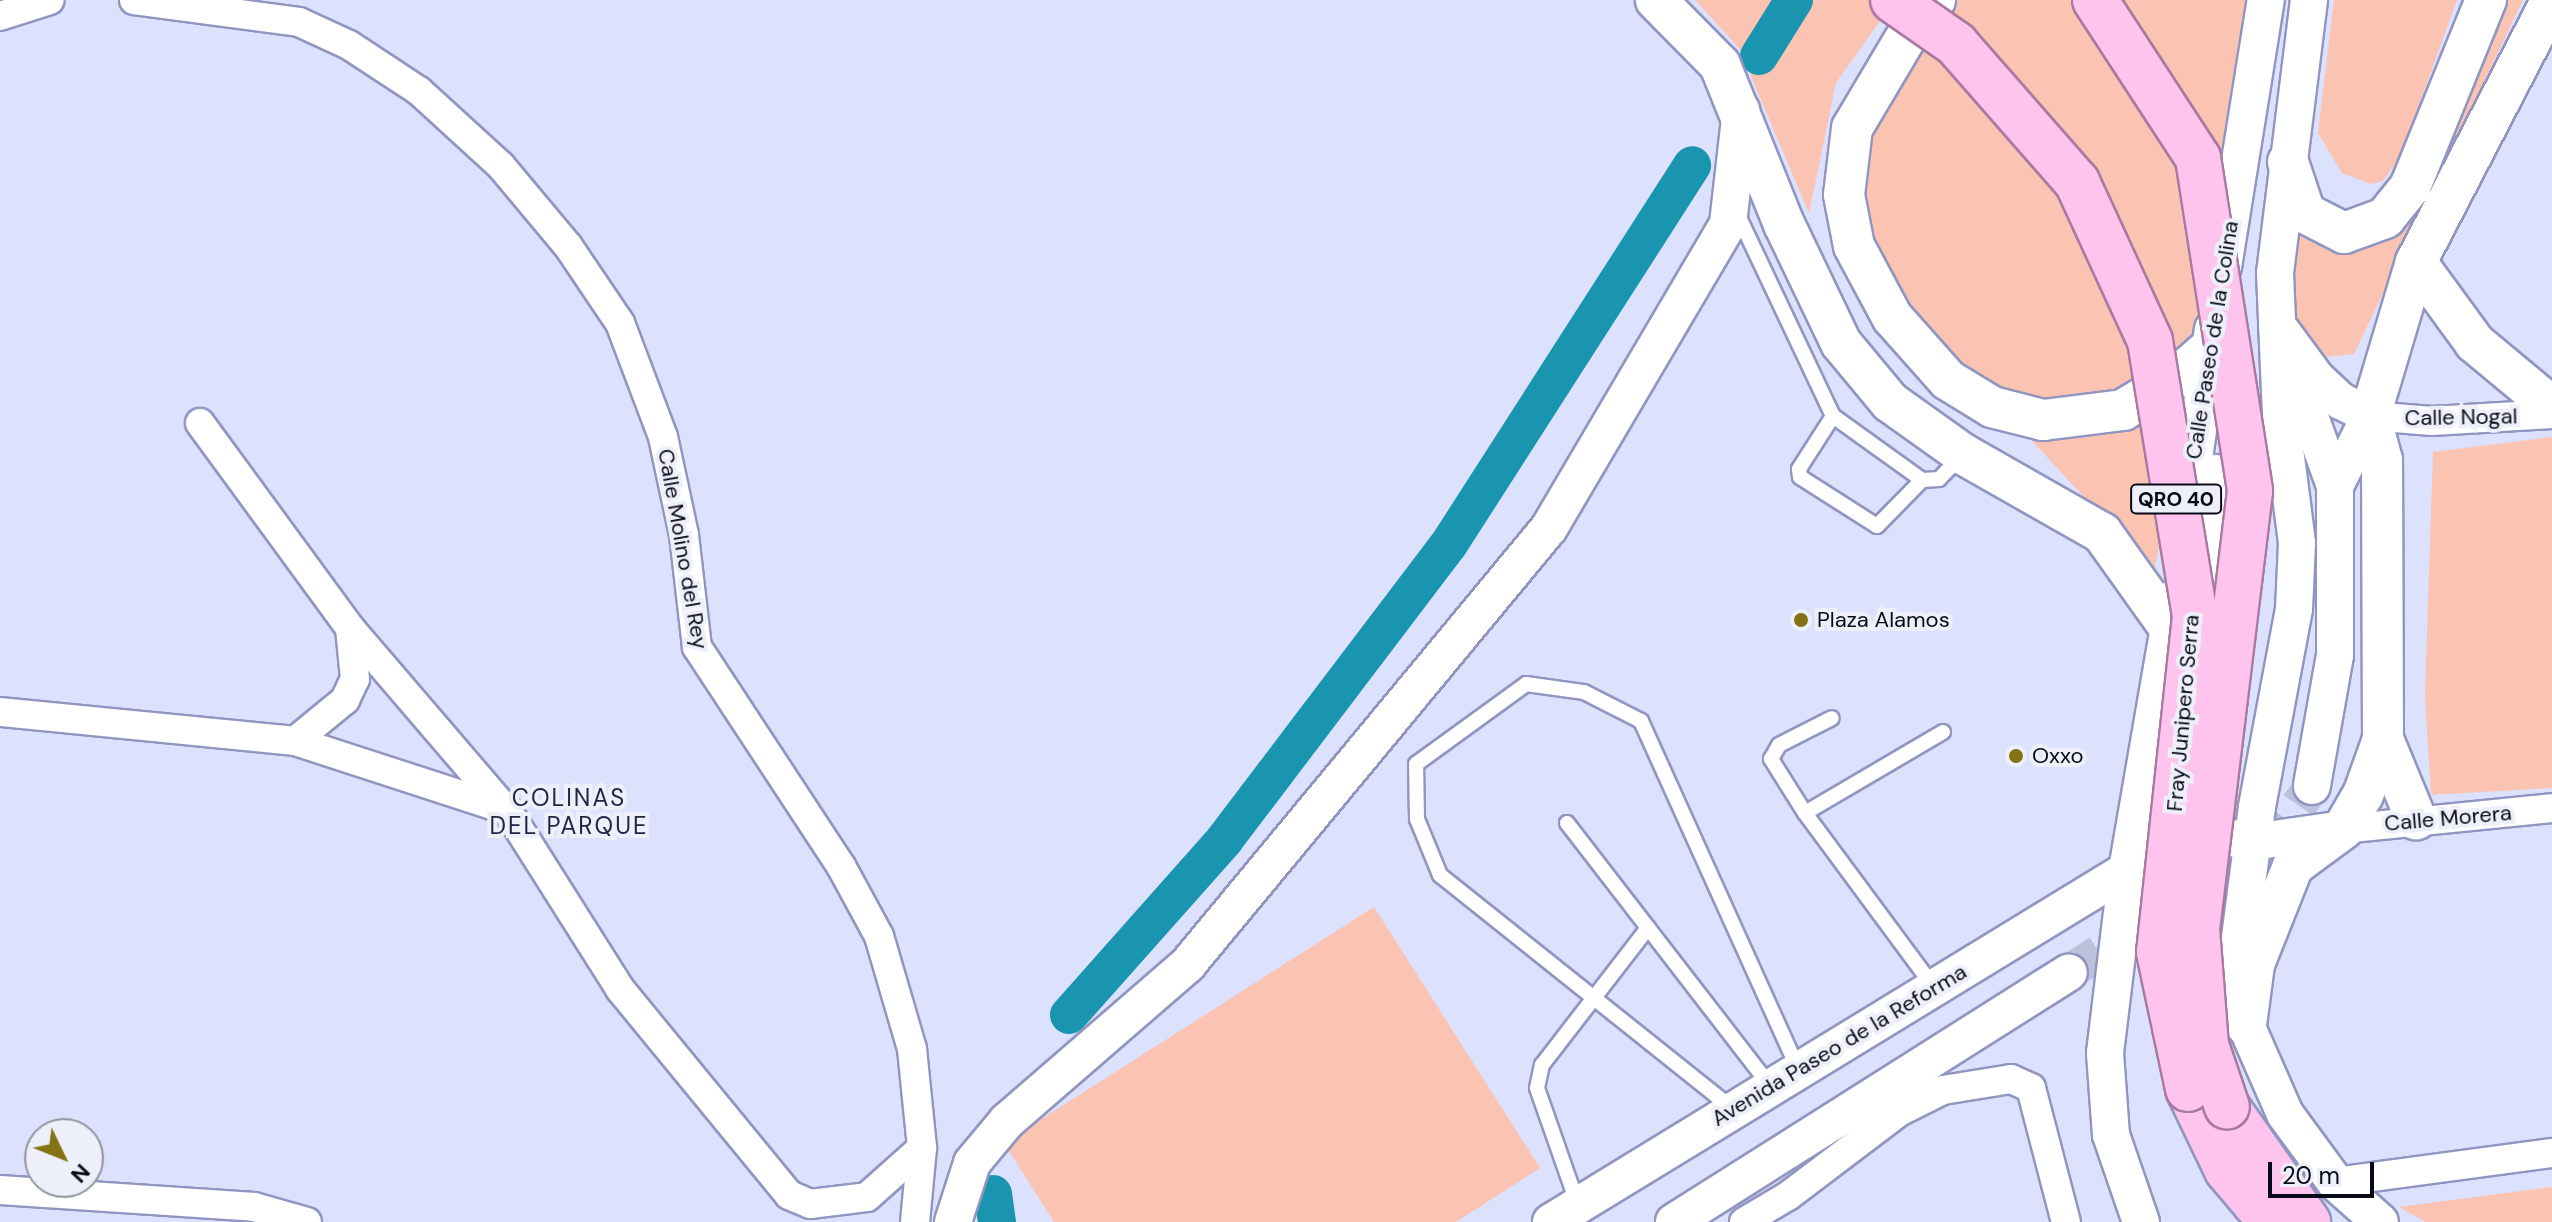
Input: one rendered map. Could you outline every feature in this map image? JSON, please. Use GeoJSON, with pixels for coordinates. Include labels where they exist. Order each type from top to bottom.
{"type":"FeatureCollection","features":[{"type":"Feature","properties":{"kind":"highway","name":"Fray Junipero Serra"},"geometry":{"type":"LineString","coordinates":[[1893,0],[1956,44],[2077,182],[2150,341],[2195,616],[2159,952],[2188,1089],[2227,1170],[2271,1222]]}},
{"type":"Feature","properties":{"kind":"highway","name":"Fray Junipero Serra"},"geometry":{"type":"LineString","coordinates":[[2095,0],[2198,158],[2250,491],[2197,929],[2206,1045],[2227,1107],[2308,1222]]}},
{"type":"Feature","properties":{"kind":"main road"},"geometry":{"type":"LineString","coordinates":[[1656,0],[1720,65],[1741,109],[1784,224],[1841,343],[1890,402],[1963,454],[2102,533],[2169,627]]}},
{"type":"Feature","properties":{"kind":"main road"},"geometry":{"type":"LineString","coordinates":[[1935,0],[1918,17],[1852,128],[1844,195],[1854,246],[1892,317],[1948,380],[1992,407],[2043,420],[2123,410],[2176,378],[2209,349]]}},
{"type":"Feature","properties":{"kind":"main road"},"geometry":{"type":"LineString","coordinates":[[2288,162],[2305,213],[2344,233],[2385,218],[2410,187],[2486,0]]}},
{"type":"Feature","properties":{"kind":"main road"},"geometry":{"type":"LineString","coordinates":[[2246,1025],[2254,964],[2293,866],[2343,829],[2363,795],[2383,739],[2382,460],[2370,416],[2416,262],[2552,0]]}},
{"type":"Feature","properties":{"kind":"main road"},"geometry":{"type":"LineString","coordinates":[[2416,262],[2475,343],[2503,371],[2552,407]]}},
{"type":"Feature","properties":{"kind":"main road"},"geometry":{"type":"LineString","coordinates":[[2383,739],[2416,819]]}},
{"type":"Feature","properties":{"kind":"street"},"geometry":{"type":"LineString","coordinates":[[0,16],[50,0]]}},
{"type":"Feature","properties":{"kind":"street","name":"Calle Molino del Rey"},"geometry":{"type":"LineString","coordinates":[[134,0],[299,22],[349,45],[419,91],[501,166],[568,246],[620,323],[663,437],[684,535],[697,647],[841,866],[879,936],[912,1049],[922,1148],[915,1222]]}},
{"type":"Feature","properties":{"kind":"street","name":"Calle Paseo de la Colina"},"geometry":{"type":"LineString","coordinates":[[2105,1053],[2127,870],[2169,627],[2209,349],[2266,0]]}},
{"type":"Feature","properties":{"kind":"street"},"geometry":{"type":"LineString","coordinates":[[2246,1025],[2239,946],[2253,842],[2294,609],[2297,543],[2281,418],[2275,273],[2309,0]]}},
{"type":"Feature","properties":{"kind":"street"},"geometry":{"type":"LineString","coordinates":[[953,1222],[972,1163],[1007,1121],[1188,964],[1549,528],[1728,224],[1741,109]]}},
{"type":"Feature","properties":{"kind":"street"},"geometry":{"type":"LineString","coordinates":[[2277,325],[2317,379],[2341,401],[2370,416],[2335,486]]}},
{"type":"Feature","properties":{"kind":"street"},"geometry":{"type":"LineString","coordinates":[[2277,325],[2335,486],[2335,655],[2312,786]]}},
{"type":"Feature","properties":{"kind":"street"},"geometry":{"type":"LineString","coordinates":[[2209,349],[2219,436],[2175,795],[2177,818],[2191,831],[2253,842],[2343,829]]}},
{"type":"Feature","properties":{"kind":"street","name":"Calle Nogal"},"geometry":{"type":"LineString","coordinates":[[2370,416],[2432,421],[2552,414]]}},
{"type":"Feature","properties":{"kind":"street"},"geometry":{"type":"LineString","coordinates":[[200,423],[350,628],[507,810],[620,989],[789,1195],[810,1204],[867,1197],[922,1148]]}},
{"type":"Feature","properties":{"kind":"street"},"geometry":{"type":"LineString","coordinates":[[295,741],[345,700],[355,679],[350,628]]}},
{"type":"Feature","properties":{"kind":"street"},"geometry":{"type":"LineString","coordinates":[[0,712],[295,741],[507,810]]}},
{"type":"Feature","properties":{"kind":"street","name":"Calle Morera"},"geometry":{"type":"LineString","coordinates":[[2343,829],[2416,819],[2552,808]]}},
{"type":"Feature","properties":{"kind":"street"},"geometry":{"type":"LineString","coordinates":[[2127,870],[2154,867],[2181,872],[2208,898],[2246,1025],[2285,1114],[2335,1182],[2380,1222]]}},
{"type":"Feature","properties":{"kind":"street","name":"Avenida Paseo de la Reforma"},"geometry":{"type":"LineString","coordinates":[[1565,1214],[1784,1077],[2127,870]]}},
{"type":"Feature","properties":{"kind":"street"},"geometry":{"type":"LineString","coordinates":[[2141,1222],[2111,1135],[2105,1053],[2125,983],[2158,959],[2192,956],[2246,1025]]}},
{"type":"Feature","properties":{"kind":"street"},"geometry":{"type":"LineString","coordinates":[[1674,1222],[2069,972]]}},
{"type":"Feature","properties":{"kind":"street"},"geometry":{"type":"LineString","coordinates":[[1744,1222],[1788,1196],[1899,1112],[1943,1090],[2011,1079],[2031,1088],[2066,1222]]}},
{"type":"Feature","properties":{"kind":"street"},"geometry":{"type":"LineString","coordinates":[[2335,1182],[2552,1153]]}},
{"type":"Feature","properties":{"kind":"street"},"geometry":{"type":"LineString","coordinates":[[0,1190],[254,1207],[307,1222]]}},
{"type":"Feature","properties":{"kind":"lane"},"geometry":{"type":"LineString","coordinates":[[1731,200],[1833,416],[1922,480],[1939,479],[1963,454]]}},
{"type":"Feature","properties":{"kind":"lane"},"geometry":{"type":"LineString","coordinates":[[1833,416],[1799,469],[1800,477],[1877,526],[1922,480]]}},
{"type":"Feature","properties":{"kind":"lane"},"geometry":{"type":"LineString","coordinates":[[1733,1109],[1440,875],[1417,819],[1416,764],[1526,684],[1584,692],[1641,721],[1784,1077]]}},
{"type":"Feature","properties":{"kind":"lane"},"geometry":{"type":"LineString","coordinates":[[1832,718],[1779,745],[1771,759],[1805,813],[1934,986]]}},
{"type":"Feature","properties":{"kind":"lane"},"geometry":{"type":"LineString","coordinates":[[1805,813],[1943,732]]}},
{"type":"Feature","properties":{"kind":"lane"},"geometry":{"type":"LineString","coordinates":[[1567,823],[1648,928],[1784,1077]]}},
{"type":"Feature","properties":{"kind":"lane"},"geometry":{"type":"LineString","coordinates":[[1565,1214],[1537,1088],[1542,1065],[1592,996],[1648,928]]}},
{"type":"Feature","properties":{"kind":"shaded area"},"geometry":{"type":"Polygon","coordinates":[[[1695,0],[1895,0],[1836,83],[1809,213],[1739,48],[1695,0]]]}},
{"type":"Feature","properties":{"kind":"shaded area"},"geometry":{"type":"Polygon","coordinates":[[[1935,0],[2266,0],[2209,349],[2123,410],[1992,407],[1854,246],[1852,128],[1935,0]]]}},
{"type":"Feature","properties":{"kind":"shaded area"},"geometry":{"type":"Polygon","coordinates":[[[2334,0],[2457,0],[2400,157],[2383,181],[2371,184],[2342,173],[2318,133],[2334,0]]]}},
{"type":"Feature","properties":{"kind":"shaded area"},"geometry":{"type":"Polygon","coordinates":[[[2498,0],[2523,0],[2354,354],[2317,358],[2291,316],[2292,227],[2388,227],[2498,0]]]}},
{"type":"Feature","properties":{"kind":"shaded area"},"geometry":{"type":"Polygon","coordinates":[[[2191,381],[2154,572],[2032,441],[2109,426],[2191,381]]]}},
{"type":"Feature","properties":{"kind":"shaded area"},"geometry":{"type":"Polygon","coordinates":[[[2552,437],[2552,788],[2431,795],[2425,696],[2433,452],[2552,437]]]}},
{"type":"Feature","properties":{"kind":"shaded area"},"geometry":{"type":"Polygon","coordinates":[[[1374,907],[1540,1168],[1456,1222],[1054,1222],[1004,1143],[1374,907]]]}},
{"type":"Feature","properties":{"kind":"shaded area"},"geometry":{"type":"Polygon","coordinates":[[[2552,1187],[2552,1222],[2426,1222],[2399,1207],[2552,1187]]]}},
{"type":"Feature","properties":{"kind":"waterway"},"geometry":{"type":"LineString","coordinates":[[1759,56],[1794,0]]}},
{"type":"Feature","properties":{"kind":"waterway"},"geometry":{"type":"LineString","coordinates":[[1069,1015],[1225,839],[1449,544],[1692,165]]}},
{"type":"Feature","properties":{"kind":"waterway"},"geometry":{"type":"LineString","coordinates":[[993,1194],[997,1222]]}},
{"type":"Feature","properties":{"kind":"tunnel"},"geometry":{"type":"LineString","coordinates":[[2186,900],[2268,850],[2312,786]]}},
{"type":"Feature","properties":{"kind":"tunnel"},"geometry":{"type":"LineString","coordinates":[[2069,972],[2139,928]]}},
{"type":"Feature","properties":{"kind":"place","name":"Plaza Alamos"},"geometry":{"type":"Point","coordinates":[1801,620]}},
{"type":"Feature","properties":{"kind":"place","name":"Oxxo"},"geometry":{"type":"Point","coordinates":[2016,756]}},
{"type":"Feature","properties":{"kind":"district","name":"COLINAS DEL PARQUE"},"geometry":{"type":"Point","coordinates":[569,812]}}]}
